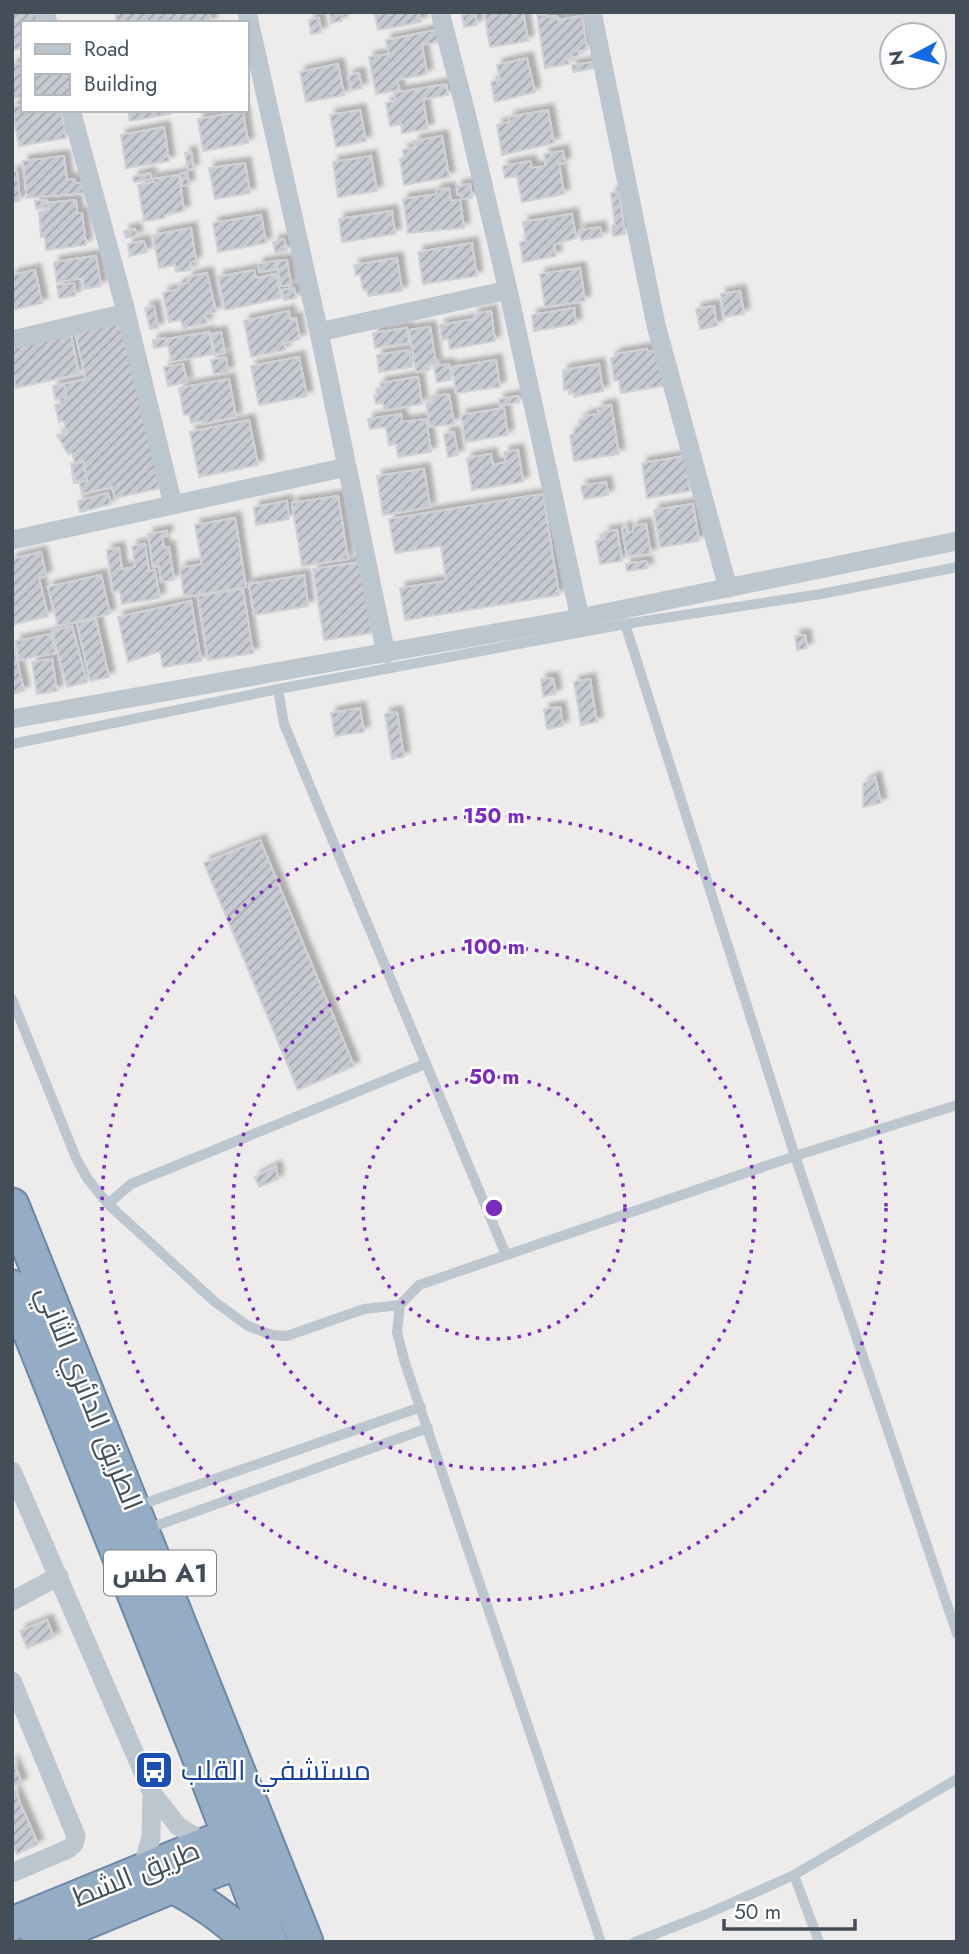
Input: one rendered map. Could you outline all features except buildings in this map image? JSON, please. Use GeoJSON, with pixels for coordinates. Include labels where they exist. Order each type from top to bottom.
{"type":"FeatureCollection","features":[{"type":"Feature","properties":{"kind":"highway","name":"الطريق الدائري الثاني"},"geometry":{"type":"LineString","coordinates":[[12,1205],[139,1519],[249,1842],[270,1942]]}},
{"type":"Feature","properties":{"kind":"highway","name":"الطريق الدائري الثاني"},"geometry":{"type":"LineString","coordinates":[[12,1287],[202,1764],[306,1942]]}},
{"type":"Feature","properties":{"kind":"highway"},"geometry":{"type":"LineString","coordinates":[[202,1764],[207,1791],[206,1810],[200,1829],[170,1863],[202,1901],[251,1942]]}},
{"type":"Feature","properties":{"kind":"highway","name":"طريق الشط"},"geometry":{"type":"LineString","coordinates":[[12,1924],[170,1863],[249,1842]]}},
{"type":"Feature","properties":{"kind":"highway","name":"طريق الشط"},"geometry":{"type":"LineString","coordinates":[[38,1942],[170,1863]]}},
{"type":"Feature","properties":{"kind":"street"},"geometry":{"type":"LineString","coordinates":[[440,12],[466,109],[508,290],[580,618]]}},
{"type":"Feature","properties":{"kind":"street"},"geometry":{"type":"LineString","coordinates":[[592,12],[656,325],[728,588]]}},
{"type":"Feature","properties":{"kind":"street"},"geometry":{"type":"LineString","coordinates":[[248,22],[250,41],[319,332],[386,654]]}},
{"type":"Feature","properties":{"kind":"street"},"geometry":{"type":"LineString","coordinates":[[72,112],[126,313],[173,505]]}},
{"type":"Feature","properties":{"kind":"street"},"geometry":{"type":"LineString","coordinates":[[319,332],[508,290]]}},
{"type":"Feature","properties":{"kind":"street"},"geometry":{"type":"LineString","coordinates":[[12,340],[126,313]]}},
{"type":"Feature","properties":{"kind":"street"},"geometry":{"type":"LineString","coordinates":[[12,540],[346,467]]}},
{"type":"Feature","properties":{"kind":"street"},"geometry":{"type":"LineString","coordinates":[[12,719],[580,618],[957,541]]}},
{"type":"Feature","properties":{"kind":"street"},"geometry":{"type":"LineString","coordinates":[[12,1471],[152,1793],[178,1826],[170,1863]]}},
{"type":"Feature","properties":{"kind":"street"},"geometry":{"type":"LineString","coordinates":[[12,1601],[59,1576]]}},
{"type":"Feature","properties":{"kind":"street"},"geometry":{"type":"LineString","coordinates":[[12,1681],[76,1836],[74,1844],[68,1849],[12,1873]]}},
{"type":"Feature","properties":{"kind":"street"},"geometry":{"type":"LineString","coordinates":[[152,1793],[150,1837],[170,1863]]}},
{"type":"Feature","properties":{"kind":"lane"},"geometry":{"type":"LineString","coordinates":[[12,744],[625,624],[821,594],[957,567]]}},
{"type":"Feature","properties":{"kind":"lane"},"geometry":{"type":"LineString","coordinates":[[625,624],[795,1156],[957,1634]]}},
{"type":"Feature","properties":{"kind":"lane"},"geometry":{"type":"LineString","coordinates":[[278,690],[285,724],[506,1255]]}},
{"type":"Feature","properties":{"kind":"lane"},"geometry":{"type":"LineString","coordinates":[[12,999],[76,1158],[87,1178],[108,1204],[215,1302],[248,1326],[272,1335],[288,1336],[364,1309],[400,1305]]}},
{"type":"Feature","properties":{"kind":"lane"},"geometry":{"type":"LineString","coordinates":[[108,1204],[131,1184],[425,1064]]}},
{"type":"Feature","properties":{"kind":"lane"},"geometry":{"type":"LineString","coordinates":[[601,1942],[397,1332],[400,1305],[419,1285],[795,1156],[956,1108]]}},
{"type":"Feature","properties":{"kind":"lane"},"geometry":{"type":"LineString","coordinates":[[139,1519],[421,1407]]}},
{"type":"Feature","properties":{"kind":"lane"},"geometry":{"type":"LineString","coordinates":[[139,1519],[428,1428]]}},
{"type":"Feature","properties":{"kind":"lane"},"geometry":{"type":"LineString","coordinates":[[635,1942],[709,1913],[794,1874],[957,1779]]}},
{"type":"Feature","properties":{"kind":"lane"},"geometry":{"type":"LineString","coordinates":[[794,1874],[819,1942]]}},
{"type":"Feature","properties":{"kind":"place","name":"مستشفي القلب"},"geometry":{"type":"Point","coordinates":[154,1770]}}]}
